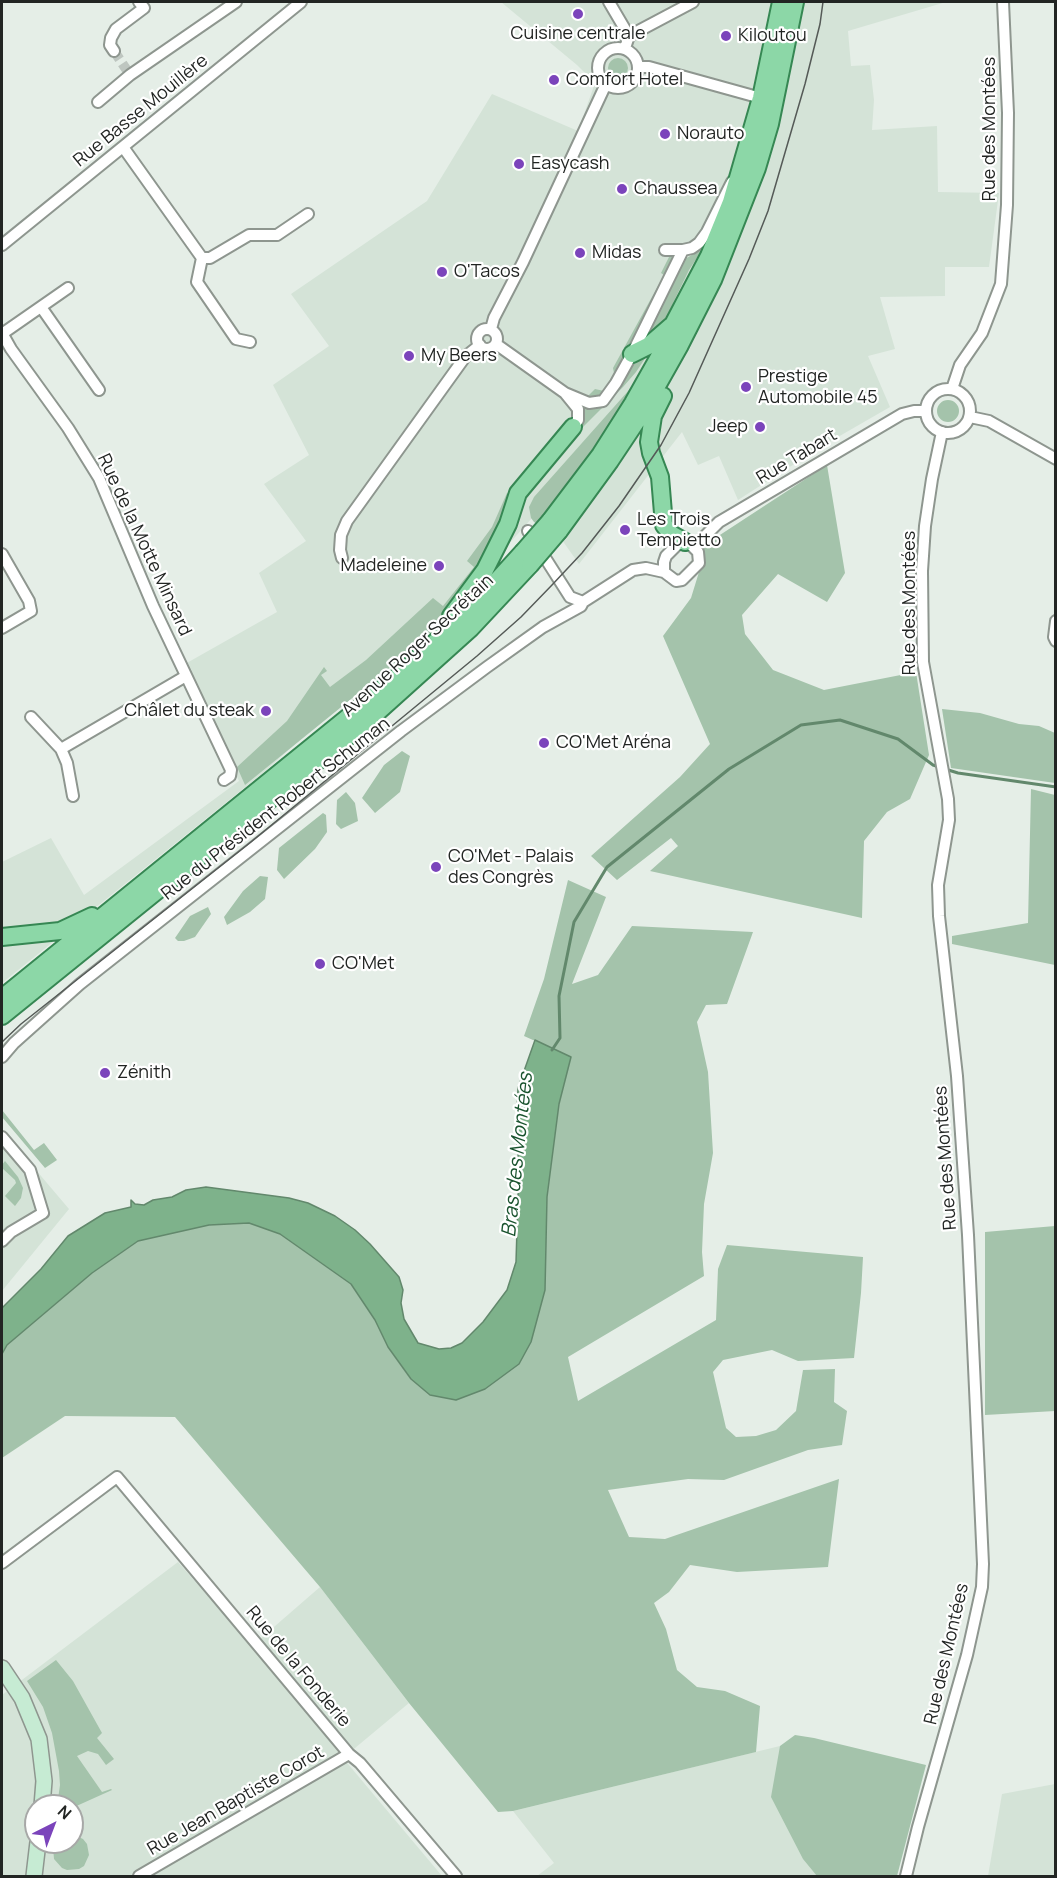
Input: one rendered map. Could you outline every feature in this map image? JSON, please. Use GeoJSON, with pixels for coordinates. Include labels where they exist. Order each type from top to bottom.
{"type":"FeatureCollection","features":[{"type":"Feature","properties":{"kind":"main road","name":"Avenue Roger Secrétain"},"geometry":{"type":"LineString","coordinates":[[2,1016],[372,717],[471,628],[526,559],[610,461],[640,416],[713,280],[757,168],[781,2]]}},
{"type":"Feature","properties":{"kind":"main road","name":"Avenue Roger Secrétain"},"geometry":{"type":"LineString","coordinates":[[555,526],[633,403],[664,348],[709,256],[731,202],[742,163],[768,100],[795,2]]}},
{"type":"Feature","properties":{"kind":"main road"},"geometry":{"type":"LineString","coordinates":[[690,544],[671,534],[664,525],[662,490],[651,453],[650,431],[656,410],[706,308],[718,277],[725,248]]}},
{"type":"Feature","properties":{"kind":"main road"},"geometry":{"type":"LineString","coordinates":[[632,354],[648,345],[674,324]]}},
{"type":"Feature","properties":{"kind":"main road"},"geometry":{"type":"LineString","coordinates":[[254,793],[356,706],[451,616],[485,570],[508,524],[518,493],[573,428]]}},
{"type":"Feature","properties":{"kind":"main road","name":"Avenue Roger Secrétain"},"geometry":{"type":"LineString","coordinates":[[2,998],[400,675],[526,559]]}},
{"type":"Feature","properties":{"kind":"main road"},"geometry":{"type":"LineString","coordinates":[[2,937],[60,930],[119,902]]}},
{"type":"Feature","properties":{"kind":"street"},"geometry":{"type":"LineString","coordinates":[[114,51],[110,45],[111,38],[116,29],[144,8],[139,2]]}},
{"type":"Feature","properties":{"kind":"street"},"geometry":{"type":"LineString","coordinates":[[98,102],[223,5],[236,2]]}},
{"type":"Feature","properties":{"kind":"street","name":"Rue Basse Mouillère"},"geometry":{"type":"LineString","coordinates":[[2,245],[301,2]]}},
{"type":"Feature","properties":{"kind":"street"},"geometry":{"type":"LineString","coordinates":[[609,2],[629,36]]}},
{"type":"Feature","properties":{"kind":"street"},"geometry":{"type":"LineString","coordinates":[[625,48],[629,36],[693,2]]}},
{"type":"Feature","properties":{"kind":"street","name":"Rue des Montées"},"geometry":{"type":"LineString","coordinates":[[952,388],[960,365],[982,333],[1001,284],[1007,205],[1008,113],[1003,2]]}},
{"type":"Feature","properties":{"kind":"street"},"geometry":{"type":"LineString","coordinates":[[611,48],[625,48],[635,57],[638,67],[630,84],[618,88],[606,84],[599,76],[598,70],[600,57],[611,48]]}},
{"type":"Feature","properties":{"kind":"street"},"geometry":{"type":"LineString","coordinates":[[638,67],[649,67],[768,100]]}},
{"type":"Feature","properties":{"kind":"street"},"geometry":{"type":"LineString","coordinates":[[491,329],[494,318],[523,262],[606,84]]}},
{"type":"Feature","properties":{"kind":"street"},"geometry":{"type":"LineString","coordinates":[[123,147],[202,258],[197,282],[236,339],[250,342]]}},
{"type":"Feature","properties":{"kind":"street","name":"Avenue Roger Secrétain"},"geometry":{"type":"LineString","coordinates":[[565,393],[589,403],[603,401],[632,354],[682,250],[692,248],[704,237],[742,163]]}},
{"type":"Feature","properties":{"kind":"street"},"geometry":{"type":"LineString","coordinates":[[202,258],[210,258],[249,235],[277,235],[308,213]]}},
{"type":"Feature","properties":{"kind":"street"},"geometry":{"type":"LineString","coordinates":[[665,250],[682,250]]}},
{"type":"Feature","properties":{"kind":"street"},"geometry":{"type":"LineString","coordinates":[[2,334],[68,288]]}},
{"type":"Feature","properties":{"kind":"street"},"geometry":{"type":"LineString","coordinates":[[41,307],[99,390]]}},
{"type":"Feature","properties":{"kind":"street"},"geometry":{"type":"LineString","coordinates":[[484,329],[491,329],[497,335],[496,344],[488,349],[480,345],[477,340],[478,334],[484,329]]}},
{"type":"Feature","properties":{"kind":"street","name":"Rue de la Motte Minsard"},"geometry":{"type":"LineString","coordinates":[[2,334],[11,350],[68,428],[99,478],[153,606],[231,770],[230,776],[225,780]]}},
{"type":"Feature","properties":{"kind":"street"},"geometry":{"type":"LineString","coordinates":[[496,344],[565,393],[578,409],[578,420],[573,428]]}},
{"type":"Feature","properties":{"kind":"street"},"geometry":{"type":"LineString","coordinates":[[342,558],[341,535],[347,521],[465,357],[480,345]]}},
{"type":"Feature","properties":{"kind":"street"},"geometry":{"type":"LineString","coordinates":[[945,388],[952,388],[965,396],[969,402],[970,417],[962,429],[949,433],[942,432],[930,425],[925,411],[933,394],[945,388]]}},
{"type":"Feature","properties":{"kind":"street","name":"Rue Tabart"},"geometry":{"type":"LineString","coordinates":[[690,544],[719,522],[902,414],[925,411]]}},
{"type":"Feature","properties":{"kind":"street"},"geometry":{"type":"LineString","coordinates":[[970,417],[989,421],[1056,459]]}},
{"type":"Feature","properties":{"kind":"street","name":"Rue des Montées"},"geometry":{"type":"LineString","coordinates":[[906,1876],[967,1655],[982,1587],[983,1563],[959,1098],[939,916],[938,885],[949,820],[945,777],[923,662],[922,571],[925,526],[942,432]]}},
{"type":"Feature","properties":{"kind":"street"},"geometry":{"type":"LineString","coordinates":[[528,531],[570,597],[583,602],[633,570],[646,568],[664,572],[676,581],[682,580],[699,563],[700,557],[690,544],[677,544],[666,556],[664,572]]}},
{"type":"Feature","properties":{"kind":"street"},"geometry":{"type":"LineString","coordinates":[[2,554],[29,601],[31,611],[2,628]]}},
{"type":"Feature","properties":{"kind":"street","name":"Rue du Président Robert Schuman"},"geometry":{"type":"LineString","coordinates":[[2,1057],[14,1043],[80,984],[400,731],[543,627],[580,606],[583,602]]}},
{"type":"Feature","properties":{"kind":"street"},"geometry":{"type":"LineString","coordinates":[[1056,621],[1054,637],[1056,641]]}},
{"type":"Feature","properties":{"kind":"street"},"geometry":{"type":"LineString","coordinates":[[61,749],[186,676]]}},
{"type":"Feature","properties":{"kind":"street"},"geometry":{"type":"LineString","coordinates":[[31,717],[61,749],[67,763],[73,796]]}},
{"type":"Feature","properties":{"kind":"street"},"geometry":{"type":"LineString","coordinates":[[2,1137],[30,1170],[43,1213],[11,1232],[2,1241]]}},
{"type":"Feature","properties":{"kind":"street","name":"Rue de la Fonderie"},"geometry":{"type":"LineString","coordinates":[[2,1563],[117,1477],[349,1754],[360,1763],[456,1876]]}},
{"type":"Feature","properties":{"kind":"street"},"geometry":{"type":"LineString","coordinates":[[2,1668],[30,1713],[39,1739],[44,1781],[43,1794]]}},
{"type":"Feature","properties":{"kind":"street","name":"Rue Jean Baptiste Corot"},"geometry":{"type":"LineString","coordinates":[[139,1876],[349,1754]]}},
{"type":"Feature","properties":{"kind":"street"},"geometry":{"type":"LineString","coordinates":[[34,1876],[37,1854]]}},
{"type":"Feature","properties":{"kind":"shaded area"},"geometry":{"type":"Polygon","coordinates":[[[501,2],[946,2],[848,31],[851,66],[870,65],[874,100],[872,130],[937,126],[938,192],[999,193],[989,267],[945,267],[945,296],[880,297],[895,349],[868,356],[890,407],[824,445],[738,500],[719,456],[698,465],[682,432],[579,564],[540,509],[467,591],[264,772],[2,983],[2,862],[51,838],[84,895],[239,781],[185,664],[277,612],[259,573],[306,541],[264,484],[309,455],[273,385],[329,346],[291,294],[427,201],[492,94],[578,131],[595,83],[577,65],[501,2]]]}},
{"type":"Feature","properties":{"kind":"shaded area"},"geometry":{"type":"Polygon","coordinates":[[[618,58],[625,61],[628,68],[625,75],[618,78],[611,75],[608,68],[611,61],[618,58]]]}},
{"type":"Feature","properties":{"kind":"shaded area"},"geometry":{"type":"Polygon","coordinates":[[[705,243],[661,328],[640,345],[685,259],[697,252],[705,243]]]}},
{"type":"Feature","properties":{"kind":"shaded area"},"geometry":{"type":"Polygon","coordinates":[[[670,255],[675,255],[618,372],[604,393],[594,398],[587,397],[595,389],[604,391],[614,373],[613,368],[664,275],[661,273],[670,255]]]}},
{"type":"Feature","properties":{"kind":"shaded area"},"geometry":{"type":"Polygon","coordinates":[[[650,351],[623,387],[577,433],[575,432],[584,420],[585,407],[596,409],[601,406],[633,360],[650,351]]]}},
{"type":"Feature","properties":{"kind":"shaded area"},"geometry":{"type":"Polygon","coordinates":[[[637,381],[589,461],[537,524],[534,522],[529,507],[534,497],[637,381]]]}},
{"type":"Feature","properties":{"kind":"shaded area"},"geometry":{"type":"Polygon","coordinates":[[[948,400],[958,407],[959,411],[952,421],[948,422],[938,415],[937,411],[944,401],[948,400]]]}},
{"type":"Feature","properties":{"kind":"shaded area"},"geometry":{"type":"Polygon","coordinates":[[[827,465],[845,573],[827,602],[778,574],[742,615],[745,634],[773,670],[824,690],[916,672],[929,755],[910,799],[887,812],[864,841],[862,918],[650,871],[678,846],[671,838],[617,880],[591,856],[680,777],[710,744],[663,636],[691,598],[703,559],[700,548],[827,465]]]}},
{"type":"Feature","properties":{"kind":"shaded area"},"geometry":{"type":"Polygon","coordinates":[[[507,493],[511,496],[504,526],[449,615],[414,648],[245,785],[237,767],[287,721],[324,667],[327,671],[321,675],[330,687],[366,660],[433,598],[443,606],[474,567],[467,561],[492,527],[507,493]]]}},
{"type":"Feature","properties":{"kind":"shaded area"},"geometry":{"type":"Polygon","coordinates":[[[942,709],[980,713],[1019,724],[1039,726],[1055,733],[1055,783],[951,768],[942,709]]]}},
{"type":"Feature","properties":{"kind":"shaded area"},"geometry":{"type":"Polygon","coordinates":[[[402,751],[410,756],[400,792],[375,813],[362,798],[384,765],[402,751]]]}},
{"type":"Feature","properties":{"kind":"shaded area"},"geometry":{"type":"Polygon","coordinates":[[[1031,789],[1055,795],[1055,965],[952,944],[952,936],[1028,923],[1031,789]]]}},
{"type":"Feature","properties":{"kind":"shaded area"},"geometry":{"type":"Polygon","coordinates":[[[346,792],[355,803],[358,821],[341,829],[336,824],[337,800],[346,792]]]}},
{"type":"Feature","properties":{"kind":"shaded area"},"geometry":{"type":"Polygon","coordinates":[[[323,813],[326,815],[327,832],[315,849],[284,879],[277,870],[279,848],[323,813]]]}},
{"type":"Feature","properties":{"kind":"shaded area"},"geometry":{"type":"Polygon","coordinates":[[[260,876],[268,877],[265,899],[250,912],[227,925],[224,917],[243,891],[260,876]]]}},
{"type":"Feature","properties":{"kind":"shaded area"},"geometry":{"type":"Polygon","coordinates":[[[568,880],[606,897],[572,984],[598,975],[632,926],[753,932],[727,1004],[706,1005],[697,1022],[708,1072],[713,1153],[704,1204],[702,1252],[704,1276],[568,1357],[578,1401],[716,1320],[718,1269],[727,1245],[863,1257],[861,1293],[854,1358],[798,1361],[772,1350],[723,1360],[713,1372],[726,1428],[736,1437],[756,1436],[776,1430],[796,1411],[803,1370],[835,1369],[834,1402],[847,1411],[842,1445],[808,1450],[724,1480],[688,1479],[608,1490],[629,1537],[665,1539],[839,1479],[828,1567],[737,1572],[690,1565],[669,1592],[654,1603],[666,1629],[677,1670],[697,1687],[725,1691],[760,1706],[756,1752],[513,1811],[498,1812],[409,1703],[320,1587],[175,1417],[65,1416],[2,1458],[2,1354],[7,1345],[92,1273],[138,1241],[209,1225],[249,1223],[280,1234],[351,1284],[375,1320],[388,1347],[410,1378],[430,1395],[545,1290],[547,1197],[559,1104],[571,1057],[524,1036],[544,979],[568,880]]]}},
{"type":"Feature","properties":{"kind":"shaded area"},"geometry":{"type":"Polygon","coordinates":[[[208,907],[211,914],[195,937],[178,941],[175,938],[190,916],[208,907]]]}},
{"type":"Feature","properties":{"kind":"shaded area"},"geometry":{"type":"Polygon","coordinates":[[[535,1040],[571,1057],[559,1104],[547,1197],[545,1290],[531,1342],[519,1364],[485,1389],[456,1400],[430,1395],[411,1379],[388,1347],[375,1320],[351,1284],[280,1234],[249,1223],[209,1225],[138,1241],[92,1273],[7,1345],[2,1354],[2,1308],[41,1269],[68,1236],[105,1213],[131,1207],[131,1200],[135,1204],[144,1205],[153,1200],[172,1197],[186,1190],[206,1187],[289,1198],[308,1203],[335,1216],[370,1244],[399,1277],[403,1290],[401,1303],[404,1319],[418,1343],[439,1349],[451,1348],[462,1343],[483,1322],[507,1290],[516,1262],[519,1163],[516,1137],[518,1088],[535,1040]]]}},
{"type":"Feature","properties":{"kind":"shaded area"},"geometry":{"type":"Polygon","coordinates":[[[2,1110],[34,1150],[44,1143],[57,1160],[45,1168],[2,1117],[2,1110]]]}},
{"type":"Feature","properties":{"kind":"shaded area"},"geometry":{"type":"Polygon","coordinates":[[[2,1130],[69,1209],[2,1291],[2,1130]]]}},
{"type":"Feature","properties":{"kind":"shaded area"},"geometry":{"type":"Polygon","coordinates":[[[5,1161],[18,1177],[23,1188],[21,1198],[15,1206],[5,1196],[16,1183],[2,1168],[5,1161]]]}},
{"type":"Feature","properties":{"kind":"shaded area"},"geometry":{"type":"Polygon","coordinates":[[[1055,1226],[1055,1411],[985,1415],[985,1232],[1055,1226]]]}},
{"type":"Feature","properties":{"kind":"shaded area"},"geometry":{"type":"Polygon","coordinates":[[[178,1562],[252,1646],[320,1587],[409,1703],[343,1758],[442,1876],[2,1876],[2,1695],[178,1562]]]}},
{"type":"Feature","properties":{"kind":"shaded area"},"geometry":{"type":"Polygon","coordinates":[[[56,1660],[73,1681],[102,1733],[97,1738],[114,1759],[106,1765],[98,1754],[88,1751],[77,1756],[102,1792],[112,1790],[84,1803],[84,1794],[59,1794],[59,1771],[52,1733],[43,1707],[27,1681],[56,1660]]]}},
{"type":"Feature","properties":{"kind":"shaded area"},"geometry":{"type":"Polygon","coordinates":[[[795,1735],[926,1765],[897,1876],[817,1876],[803,1859],[771,1797],[780,1746],[795,1735]]]}},
{"type":"Feature","properties":{"kind":"shaded area"},"geometry":{"type":"Polygon","coordinates":[[[780,1746],[841,1876],[537,1876],[554,1863],[513,1811],[780,1746]]]}},
{"type":"Feature","properties":{"kind":"shaded area"},"geometry":{"type":"Polygon","coordinates":[[[1055,1784],[1055,1876],[988,1876],[1002,1794],[1055,1784]]]}},
{"type":"Feature","properties":{"kind":"shaded area"},"geometry":{"type":"Polygon","coordinates":[[[84,1840],[87,1844],[89,1855],[84,1866],[79,1869],[62,1868],[54,1859],[54,1854],[84,1854],[84,1840]]]}},
{"type":"Feature","properties":{"kind":"waterway","name":"Bras des Montées"},"geometry":{"type":"LineString","coordinates":[[552,1050],[560,1038],[559,996],[574,922],[607,867],[729,769],[801,725],[840,720],[898,739],[939,767]]}},
{"type":"Feature","properties":{"kind":"waterway","name":"Bras des Montées"},"geometry":{"type":"LineString","coordinates":[[945,769],[958,773],[1056,787]]}},
{"type":"Feature","properties":{"kind":"tunnel"},"geometry":{"type":"LineString","coordinates":[[114,51],[130,75]]}},
{"type":"Feature","properties":{"kind":"tram line"},"geometry":{"type":"LineString","coordinates":[[2,1042],[21,1024],[251,842],[477,656],[521,617],[582,553],[619,506],[661,445],[689,393],[749,259],[768,211],[805,84],[823,2]]}},
{"type":"Feature","properties":{"kind":"place","name":"Cuisine centrale"},"geometry":{"type":"Point","coordinates":[578,14]}},
{"type":"Feature","properties":{"kind":"place","name":"Kiloutou"},"geometry":{"type":"Point","coordinates":[726,36]}},
{"type":"Feature","properties":{"kind":"place","name":"Comfort Hotel"},"geometry":{"type":"Point","coordinates":[554,80]}},
{"type":"Feature","properties":{"kind":"place","name":"Norauto"},"geometry":{"type":"Point","coordinates":[665,134]}},
{"type":"Feature","properties":{"kind":"place","name":"Easycash"},"geometry":{"type":"Point","coordinates":[519,164]}},
{"type":"Feature","properties":{"kind":"place","name":"Chaussea"},"geometry":{"type":"Point","coordinates":[622,189]}},
{"type":"Feature","properties":{"kind":"place","name":"Midas"},"geometry":{"type":"Point","coordinates":[580,253]}},
{"type":"Feature","properties":{"kind":"place","name":"O'Tacos"},"geometry":{"type":"Point","coordinates":[442,272]}},
{"type":"Feature","properties":{"kind":"place","name":"My Beers"},"geometry":{"type":"Point","coordinates":[409,356]}},
{"type":"Feature","properties":{"kind":"place","name":"Prestige Automobile 45"},"geometry":{"type":"Point","coordinates":[746,387]}},
{"type":"Feature","properties":{"kind":"place","name":"Jeep"},"geometry":{"type":"Point","coordinates":[760,427]}},
{"type":"Feature","properties":{"kind":"place","name":"Les Trois Tempietto"},"geometry":{"type":"Point","coordinates":[625,530]}},
{"type":"Feature","properties":{"kind":"place","name":"Madeleine"},"geometry":{"type":"Point","coordinates":[439,566]}},
{"type":"Feature","properties":{"kind":"place","name":"Châlet du steak"},"geometry":{"type":"Point","coordinates":[266,711]}},
{"type":"Feature","properties":{"kind":"place","name":"CO'Met Aréna"},"geometry":{"type":"Point","coordinates":[544,743]}},
{"type":"Feature","properties":{"kind":"place","name":"CO'Met - Palais des Congrès"},"geometry":{"type":"Point","coordinates":[436,867]}},
{"type":"Feature","properties":{"kind":"place","name":"CO'Met"},"geometry":{"type":"Point","coordinates":[320,964]}},
{"type":"Feature","properties":{"kind":"place","name":"Zénith"},"geometry":{"type":"Point","coordinates":[105,1073]}}]}
